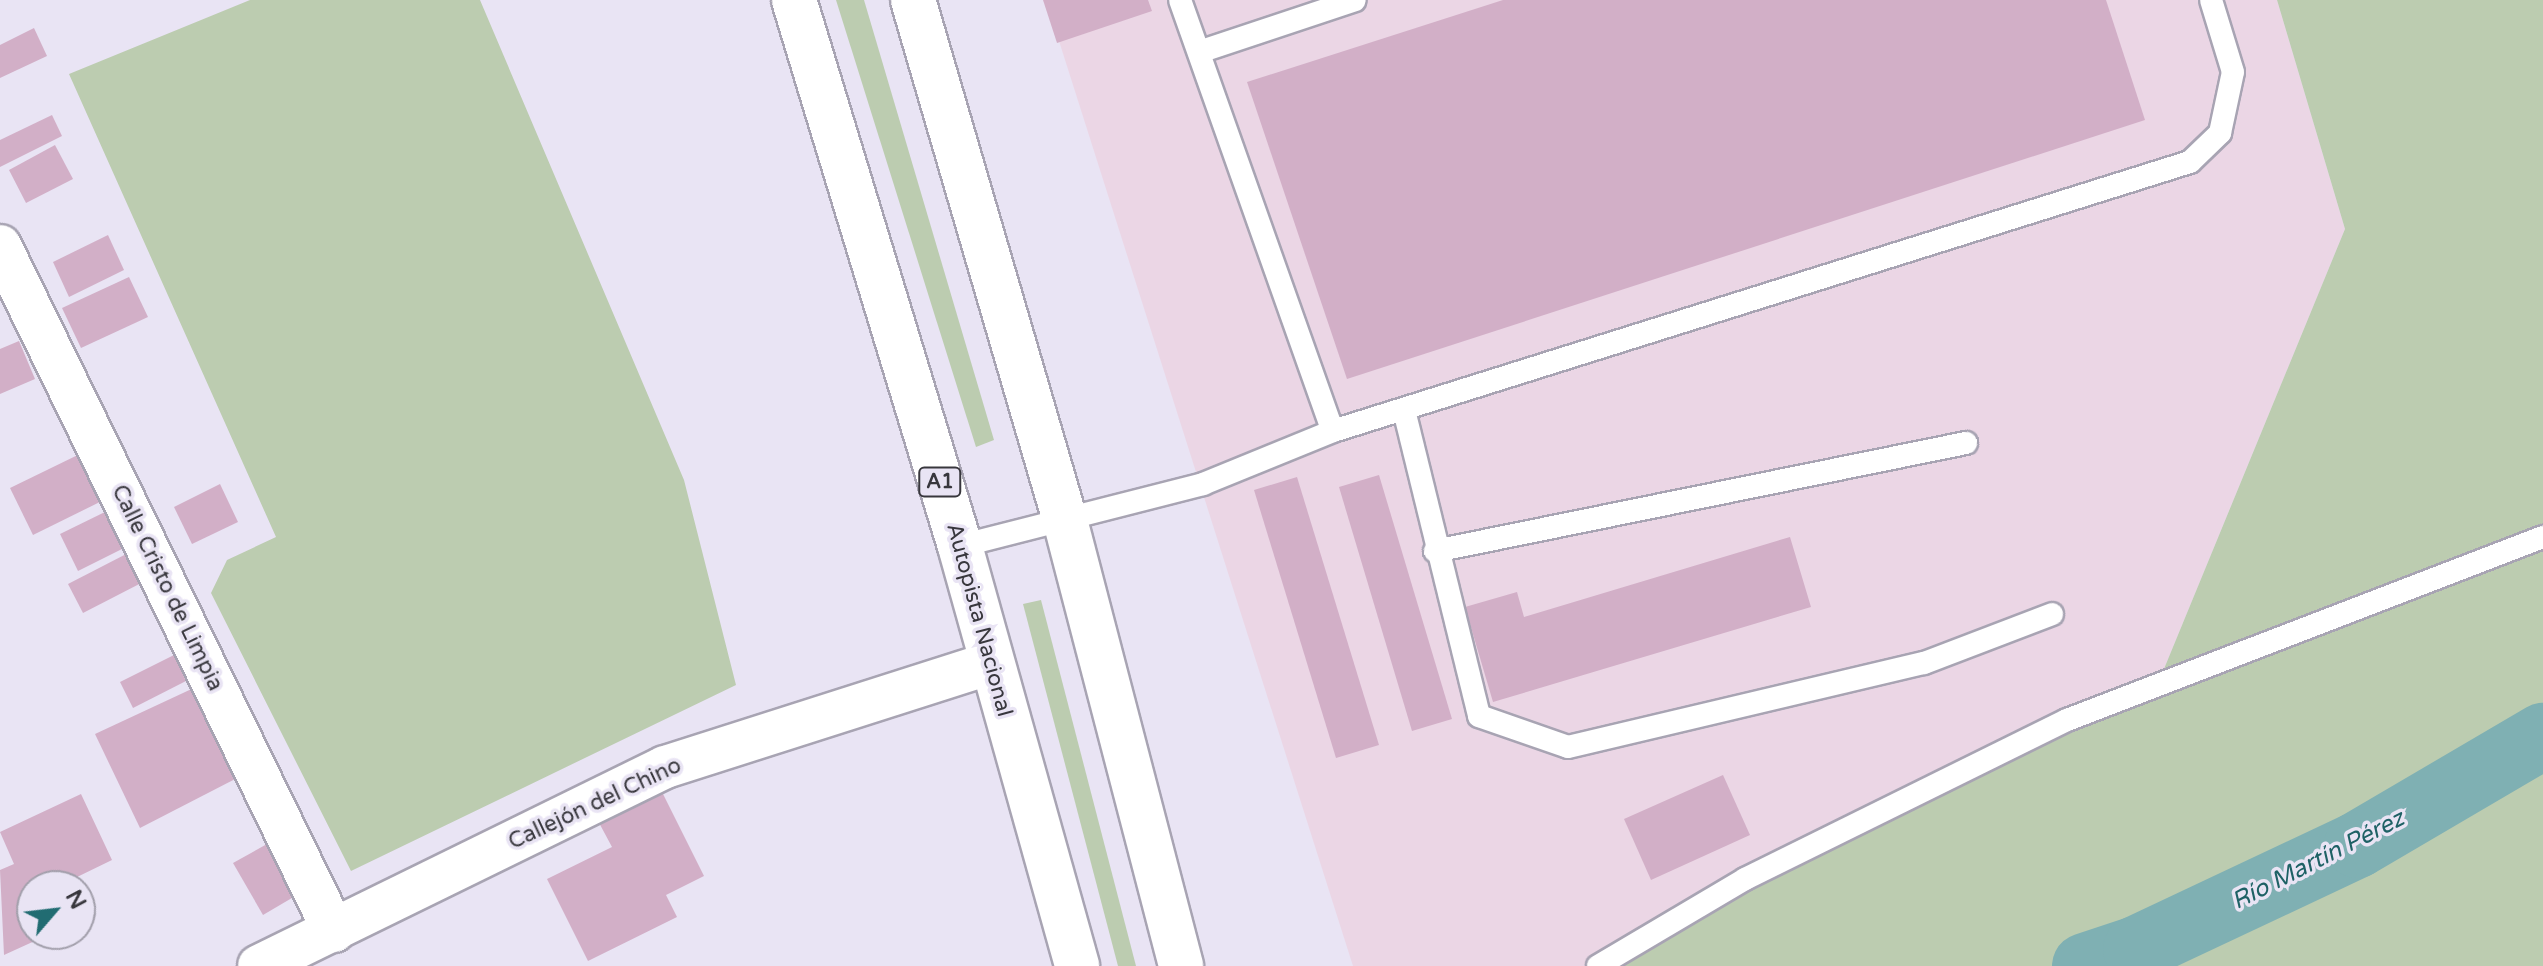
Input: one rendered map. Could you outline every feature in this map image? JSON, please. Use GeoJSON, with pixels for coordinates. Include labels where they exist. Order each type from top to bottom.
{"type":"FeatureCollection","features":[{"type":"Feature","properties":{"kind":"highway","name":"Autopista Nacional"},"geometry":{"type":"LineString","coordinates":[[794,0],[960,546],[1077,966]]}},
{"type":"Feature","properties":{"kind":"highway"},"geometry":{"type":"LineString","coordinates":[[913,0],[1065,520],[1181,966]]}},
{"type":"Feature","properties":{"kind":"street","name":"Calle Cristo de Limpia"},"geometry":{"type":"LineString","coordinates":[[0,246],[334,931]]}},
{"type":"Feature","properties":{"kind":"street","name":"Callejón del Chino"},"geometry":{"type":"LineString","coordinates":[[259,966],[665,767],[991,663]]}},
{"type":"Feature","properties":{"kind":"lane"},"geometry":{"type":"LineString","coordinates":[[1180,0],[1333,431]]}},
{"type":"Feature","properties":{"kind":"lane"},"geometry":{"type":"LineString","coordinates":[[1199,52],[1355,0]]}},
{"type":"Feature","properties":{"kind":"lane"},"geometry":{"type":"LineString","coordinates":[[960,546],[1203,484],[1333,431],[2190,162],[2220,133],[2233,72],[2211,0]]}},
{"type":"Feature","properties":{"kind":"lane"},"geometry":{"type":"LineString","coordinates":[[1404,410],[1435,551],[1479,716],[1568,747],[1924,663],[2052,614]]}},
{"type":"Feature","properties":{"kind":"lane"},"geometry":{"type":"LineString","coordinates":[[1435,551],[1966,443]]}},
{"type":"Feature","properties":{"kind":"lane"},"geometry":{"type":"LineString","coordinates":[[1598,966],[1745,879],[2067,720],[2543,537]]}},
{"type":"Feature","properties":{"kind":"shaded area"},"geometry":{"type":"Polygon","coordinates":[[[1046,0],[2277,0],[2345,229],[2159,681],[1604,966],[1353,966],[1046,0]]]}},
{"type":"Feature","properties":{"kind":"green space"},"geometry":{"type":"Polygon","coordinates":[[[250,0],[480,0],[684,480],[736,685],[351,871],[211,593],[227,560],[276,537],[69,74],[250,0]]]}},
{"type":"Feature","properties":{"kind":"green space"},"geometry":{"type":"Polygon","coordinates":[[[836,0],[864,0],[994,440],[976,447],[836,0]]]}},
{"type":"Feature","properties":{"kind":"green space"},"geometry":{"type":"Polygon","coordinates":[[[2277,0],[2543,0],[2543,966],[1604,966],[2159,681],[2345,229],[2277,0]]]}},
{"type":"Feature","properties":{"kind":"green space"},"geometry":{"type":"Polygon","coordinates":[[[1041,600],[1136,966],[1118,966],[1023,604],[1041,600]]]}},
{"type":"Feature","properties":{"kind":"building"},"geometry":{"type":"Polygon","coordinates":[[[1043,0],[1148,0],[1152,11],[1057,43],[1043,0]]]}},
{"type":"Feature","properties":{"kind":"building"},"geometry":{"type":"Polygon","coordinates":[[[1503,0],[2106,0],[2145,120],[1347,379],[1247,82],[1503,0]]]}},
{"type":"Feature","properties":{"kind":"building"},"geometry":{"type":"Polygon","coordinates":[[[34,28],[47,56],[0,78],[0,45],[34,28]]]}},
{"type":"Feature","properties":{"kind":"building"},"geometry":{"type":"Polygon","coordinates":[[[52,115],[62,136],[0,167],[0,140],[52,115]]]}},
{"type":"Feature","properties":{"kind":"building"},"geometry":{"type":"Polygon","coordinates":[[[55,145],[73,179],[26,203],[9,170],[55,145]]]}},
{"type":"Feature","properties":{"kind":"building"},"geometry":{"type":"Polygon","coordinates":[[[108,235],[124,270],[69,297],[53,262],[108,235]]]}},
{"type":"Feature","properties":{"kind":"building"},"geometry":{"type":"Polygon","coordinates":[[[129,277],[148,317],[81,348],[62,308],[129,277]]]}},
{"type":"Feature","properties":{"kind":"building"},"geometry":{"type":"Polygon","coordinates":[[[19,341],[35,379],[0,394],[0,349],[19,341]]]}},
{"type":"Feature","properties":{"kind":"building"},"geometry":{"type":"Polygon","coordinates":[[[86,451],[110,497],[33,535],[10,488],[86,451]]]}},
{"type":"Feature","properties":{"kind":"building"},"geometry":{"type":"Polygon","coordinates":[[[1379,475],[1452,719],[1412,731],[1339,487],[1379,475]]]}},
{"type":"Feature","properties":{"kind":"building"},"geometry":{"type":"Polygon","coordinates":[[[1297,477],[1379,745],[1336,758],[1254,490],[1297,477]]]}},
{"type":"Feature","properties":{"kind":"building"},"geometry":{"type":"Polygon","coordinates":[[[220,484],[238,522],[192,544],[174,507],[220,484]]]}},
{"type":"Feature","properties":{"kind":"building"},"geometry":{"type":"Polygon","coordinates":[[[109,510],[126,547],[78,571],[60,534],[109,510]]]}},
{"type":"Feature","properties":{"kind":"building"},"geometry":{"type":"Polygon","coordinates":[[[1790,537],[1811,607],[1493,702],[1465,607],[1517,592],[1524,617],[1790,537]]]}},
{"type":"Feature","properties":{"kind":"building"},"geometry":{"type":"Polygon","coordinates":[[[134,550],[149,579],[83,613],[68,584],[134,550]]]}},
{"type":"Feature","properties":{"kind":"building"},"geometry":{"type":"Polygon","coordinates":[[[174,655],[186,681],[133,708],[120,682],[174,655]]]}},
{"type":"Feature","properties":{"kind":"building"},"geometry":{"type":"Polygon","coordinates":[[[198,686],[241,776],[140,828],[95,734],[198,686]]]}},
{"type":"Feature","properties":{"kind":"building"},"geometry":{"type":"Polygon","coordinates":[[[1723,775],[1750,835],[1651,880],[1624,819],[1723,775]]]}},
{"type":"Feature","properties":{"kind":"building"},"geometry":{"type":"Polygon","coordinates":[[[660,788],[704,876],[666,895],[677,917],[588,961],[547,879],[612,847],[597,819],[660,788]]]}},
{"type":"Feature","properties":{"kind":"building"},"geometry":{"type":"Polygon","coordinates":[[[81,794],[112,860],[91,870],[16,870],[16,950],[4,955],[0,870],[14,864],[0,832],[81,794]]]}},
{"type":"Feature","properties":{"kind":"building"},"geometry":{"type":"Polygon","coordinates":[[[267,844],[297,895],[263,915],[233,863],[267,844]]]}},
{"type":"Feature","properties":{"kind":"waterway","name":"Río Martín Pérez"},"geometry":{"type":"LineString","coordinates":[[2085,966],[2136,949],[2357,845],[2543,736]]}}]}
